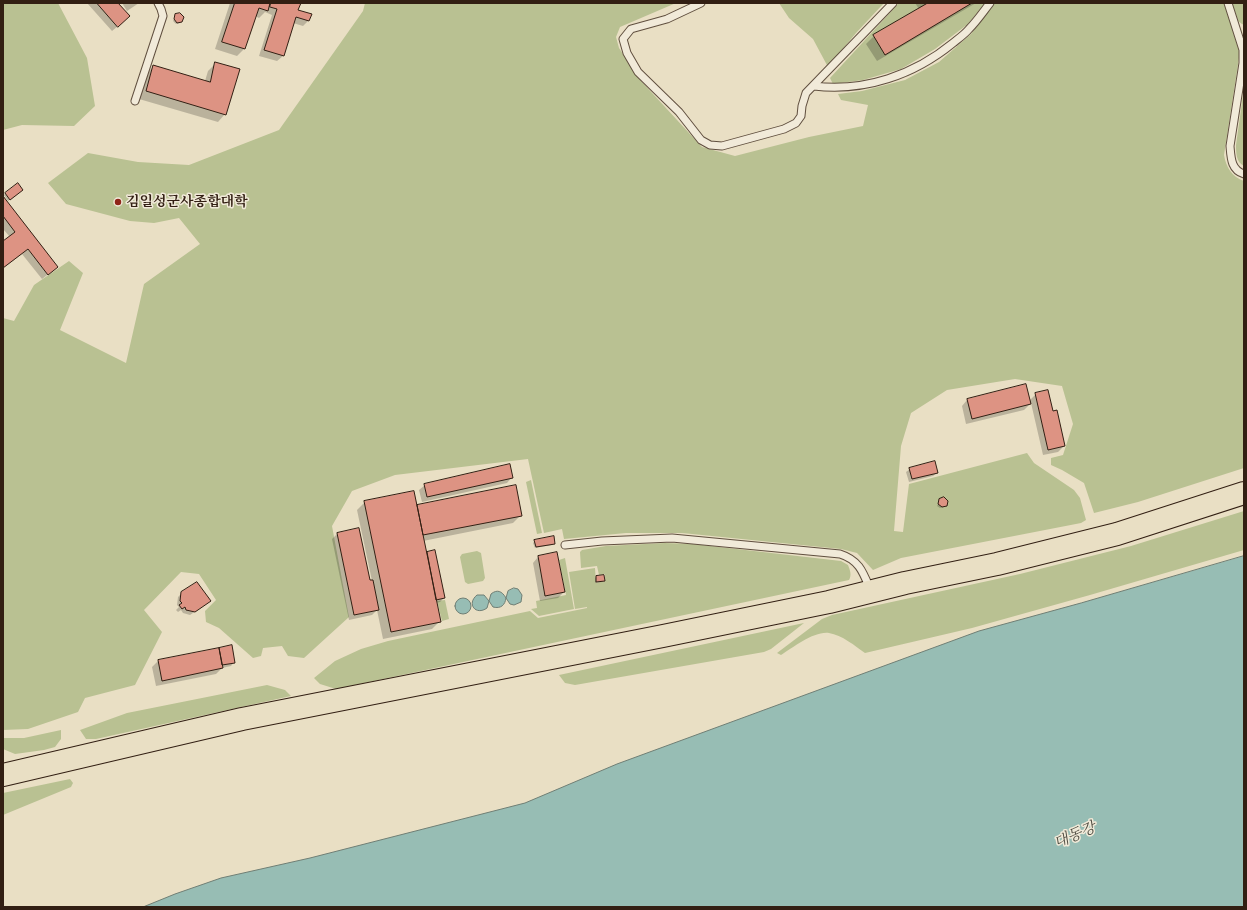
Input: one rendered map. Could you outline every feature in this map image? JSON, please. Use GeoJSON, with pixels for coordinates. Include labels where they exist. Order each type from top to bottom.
{"type":"FeatureCollection","features":[{"type":"Feature","properties":{"kind":"highway"},"geometry":{"type":"LineString","coordinates":[[6,771],[242,719],[670,635],[829,602],[905,583],[997,564],[1117,534],[1244,493]]}},
{"type":"Feature","properties":{"kind":"lane"},"geometry":{"type":"LineString","coordinates":[[135,101],[163,16],[158,3]]}},
{"type":"Feature","properties":{"kind":"lane"},"geometry":{"type":"LineString","coordinates":[[701,3],[667,19],[631,29],[623,39],[627,53],[638,72],[679,112],[701,140],[710,145],[722,146],[784,129],[796,123],[801,116],[806,93],[893,3]]}},
{"type":"Feature","properties":{"kind":"lane"},"geometry":{"type":"LineString","coordinates":[[814,86],[833,88],[861,86],[902,75],[937,56],[969,30],[990,3]]}},
{"type":"Feature","properties":{"kind":"lane"},"geometry":{"type":"LineString","coordinates":[[1228,3],[1243,50],[1243,63],[1230,146],[1232,165],[1236,170],[1244,174]]}},
{"type":"Feature","properties":{"kind":"lane"},"geometry":{"type":"LineString","coordinates":[[565,545],[602,540],[672,538],[840,554],[854,561],[862,570],[871,591]]}},
{"type":"Feature","properties":{"kind":"green space"},"geometry":{"type":"Polygon","coordinates":[[[3,3],[58,3],[87,58],[95,106],[74,126],[22,125],[3,130],[3,3]]]}},
{"type":"Feature","properties":{"kind":"green space"},"geometry":{"type":"Polygon","coordinates":[[[365,3],[676,3],[620,27],[616,37],[619,48],[641,81],[702,147],[735,156],[809,137],[863,126],[868,105],[841,100],[838,94],[862,91],[905,80],[939,62],[971,34],[995,3],[1224,3],[1239,51],[1224,155],[1226,164],[1230,171],[1236,177],[1244,181],[1244,468],[1138,502],[1094,513],[1084,483],[1051,465],[1051,458],[1063,455],[1073,424],[1062,386],[1015,379],[947,390],[911,413],[901,446],[894,531],[903,532],[909,484],[1027,453],[1034,463],[1074,490],[1080,498],[1086,520],[1081,523],[901,558],[873,570],[857,553],[841,549],[682,533],[626,533],[564,539],[562,529],[544,533],[528,459],[395,475],[352,491],[332,526],[349,617],[304,658],[288,656],[282,646],[263,648],[261,656],[253,658],[219,628],[206,622],[205,611],[216,600],[199,574],[181,572],[144,610],[162,632],[135,685],[85,698],[78,712],[28,729],[3,730],[3,318],[14,321],[34,285],[69,261],[83,273],[60,330],[126,363],[144,284],[200,244],[179,218],[154,223],[130,221],[66,204],[48,183],[88,153],[138,162],[189,165],[279,130],[363,11],[365,3]]]}},
{"type":"Feature","properties":{"kind":"green space"},"geometry":{"type":"Polygon","coordinates":[[[779,3],[884,3],[856,33],[828,67],[813,39],[789,18],[779,3]]]}},
{"type":"Feature","properties":{"kind":"green space"},"geometry":{"type":"Polygon","coordinates":[[[899,3],[985,3],[968,24],[935,49],[901,69],[863,80],[833,84],[830,78],[899,3]]]}},
{"type":"Feature","properties":{"kind":"green space"},"geometry":{"type":"Polygon","coordinates":[[[1232,3],[1243,3],[1244,25],[1238,21],[1232,3]]]}},
{"type":"Feature","properties":{"kind":"green space"},"geometry":{"type":"Polygon","coordinates":[[[1244,88],[1244,166],[1238,160],[1236,145],[1244,88]]]}},
{"type":"Feature","properties":{"kind":"green space"},"geometry":{"type":"Polygon","coordinates":[[[531,480],[542,533],[537,534],[526,482],[531,480]]]}},
{"type":"Feature","properties":{"kind":"green space"},"geometry":{"type":"Polygon","coordinates":[[[1244,511],[1244,550],[972,628],[865,653],[843,638],[834,634],[823,633],[811,637],[781,655],[777,653],[822,619],[832,615],[1020,574],[1131,546],[1244,511]]]}},
{"type":"Feature","properties":{"kind":"green space"},"geometry":{"type":"Polygon","coordinates":[[[665,543],[693,544],[841,561],[848,565],[850,576],[849,580],[336,689],[320,684],[314,678],[335,661],[361,649],[388,641],[530,611],[538,618],[587,608],[575,609],[569,572],[595,568],[596,583],[605,581],[605,574],[599,575],[597,566],[581,568],[580,552],[582,550],[606,546],[665,543]]]}},
{"type":"Feature","properties":{"kind":"green space"},"geometry":{"type":"Polygon","coordinates":[[[477,551],[481,553],[485,578],[483,581],[468,584],[465,582],[460,557],[462,554],[477,551]]]}},
{"type":"Feature","properties":{"kind":"green space"},"geometry":{"type":"Polygon","coordinates":[[[565,558],[574,609],[539,616],[531,609],[537,608],[536,601],[566,595],[559,560],[565,558]]]}},
{"type":"Feature","properties":{"kind":"green space"},"geometry":{"type":"Polygon","coordinates":[[[445,600],[449,619],[442,621],[437,601],[445,600]]]}},
{"type":"Feature","properties":{"kind":"green space"},"geometry":{"type":"Polygon","coordinates":[[[804,623],[771,649],[764,652],[575,685],[565,683],[559,675],[804,623]]]}},
{"type":"Feature","properties":{"kind":"green space"},"geometry":{"type":"Polygon","coordinates":[[[267,685],[285,690],[291,696],[96,739],[86,739],[80,730],[127,713],[267,685]]]}},
{"type":"Feature","properties":{"kind":"green space"},"geometry":{"type":"Polygon","coordinates":[[[61,730],[61,739],[55,747],[15,754],[3,749],[3,738],[24,738],[61,730]]]}},
{"type":"Feature","properties":{"kind":"green space"},"geometry":{"type":"Polygon","coordinates":[[[70,779],[73,783],[71,787],[3,815],[3,793],[70,779]]]}},
{"type":"Feature","properties":{"kind":"water","name":"대동강"},"geometry":{"type":"Polygon","coordinates":[[[1244,556],[1244,907],[143,907],[221,878],[310,858],[525,803],[617,764],[979,631],[1244,556]]]}},
{"type":"Feature","properties":{"kind":"water"},"geometry":{"type":"Polygon","coordinates":[[[514,588],[518,589],[522,595],[521,602],[514,605],[510,604],[506,598],[508,591],[514,588]]]}},
{"type":"Feature","properties":{"kind":"water"},"geometry":{"type":"Polygon","coordinates":[[[497,591],[501,592],[506,598],[505,603],[500,607],[493,607],[489,601],[491,594],[497,591]]]}},
{"type":"Feature","properties":{"kind":"water"},"geometry":{"type":"Polygon","coordinates":[[[477,595],[484,595],[489,601],[487,608],[479,611],[472,605],[474,598],[477,595]]]}},
{"type":"Feature","properties":{"kind":"water"},"geometry":{"type":"Polygon","coordinates":[[[460,598],[466,598],[471,603],[469,612],[466,614],[460,614],[455,609],[455,603],[460,598]]]}},
{"type":"Feature","properties":{"kind":"building"},"geometry":{"type":"Polygon","coordinates":[[[97,3],[118,3],[130,16],[118,27],[97,3]]]}},
{"type":"Feature","properties":{"kind":"building"},"geometry":{"type":"Polygon","coordinates":[[[235,3],[270,3],[268,11],[259,8],[245,49],[222,42],[235,3]]]}},
{"type":"Feature","properties":{"kind":"building"},"geometry":{"type":"Polygon","coordinates":[[[271,3],[301,3],[298,10],[312,14],[309,21],[296,17],[284,56],[264,50],[277,9],[270,7],[271,3]]]}},
{"type":"Feature","properties":{"kind":"building"},"geometry":{"type":"Polygon","coordinates":[[[928,3],[972,3],[885,55],[873,35],[928,3]]]}},
{"type":"Feature","properties":{"kind":"building"},"geometry":{"type":"Polygon","coordinates":[[[180,13],[184,17],[182,22],[177,23],[174,19],[175,14],[180,13]]]}},
{"type":"Feature","properties":{"kind":"building"},"geometry":{"type":"Polygon","coordinates":[[[215,62],[240,69],[226,115],[146,91],[153,65],[210,82],[215,62]]]}},
{"type":"Feature","properties":{"kind":"building"},"geometry":{"type":"Polygon","coordinates":[[[18,183],[23,190],[10,200],[5,193],[18,183]]]}},
{"type":"Feature","properties":{"kind":"building"},"geometry":{"type":"Polygon","coordinates":[[[3,196],[58,267],[48,275],[28,249],[3,268],[3,241],[15,232],[3,216],[3,196]]]}},
{"type":"Feature","properties":{"kind":"building"},"geometry":{"type":"Polygon","coordinates":[[[1026,384],[1031,404],[972,419],[967,399],[1026,384]]]}},
{"type":"Feature","properties":{"kind":"building"},"geometry":{"type":"Polygon","coordinates":[[[1048,390],[1053,411],[1057,410],[1065,446],[1048,450],[1035,393],[1048,390]]]}},
{"type":"Feature","properties":{"kind":"building"},"geometry":{"type":"Polygon","coordinates":[[[935,461],[938,473],[912,479],[909,468],[935,461]]]}},
{"type":"Feature","properties":{"kind":"building"},"geometry":{"type":"Polygon","coordinates":[[[510,464],[513,478],[427,497],[424,484],[510,464]]]}},
{"type":"Feature","properties":{"kind":"building"},"geometry":{"type":"Polygon","coordinates":[[[516,485],[522,516],[423,535],[417,505],[516,485]]]}},
{"type":"Feature","properties":{"kind":"building"},"geometry":{"type":"Polygon","coordinates":[[[414,491],[441,622],[391,632],[364,501],[414,491]]]}},
{"type":"Feature","properties":{"kind":"building"},"geometry":{"type":"Polygon","coordinates":[[[944,497],[948,501],[947,506],[942,507],[938,504],[939,499],[944,497]]]}},
{"type":"Feature","properties":{"kind":"building"},"geometry":{"type":"Polygon","coordinates":[[[359,528],[370,580],[373,580],[379,610],[354,615],[337,533],[359,528]]]}},
{"type":"Feature","properties":{"kind":"building"},"geometry":{"type":"Polygon","coordinates":[[[554,536],[555,544],[536,547],[534,540],[554,536]]]}},
{"type":"Feature","properties":{"kind":"building"},"geometry":{"type":"Polygon","coordinates":[[[435,550],[445,598],[436,600],[427,552],[435,550]]]}},
{"type":"Feature","properties":{"kind":"building"},"geometry":{"type":"Polygon","coordinates":[[[557,552],[565,592],[545,596],[538,556],[557,552]]]}},
{"type":"Feature","properties":{"kind":"building"},"geometry":{"type":"Polygon","coordinates":[[[604,575],[605,581],[596,582],[596,576],[604,575]]]}},
{"type":"Feature","properties":{"kind":"building"},"geometry":{"type":"Polygon","coordinates":[[[197,582],[211,601],[195,612],[186,610],[185,607],[182,609],[179,605],[182,603],[180,601],[181,592],[197,582]]]}},
{"type":"Feature","properties":{"kind":"building"},"geometry":{"type":"Polygon","coordinates":[[[232,645],[235,663],[222,665],[219,648],[232,645]]]}},
{"type":"Feature","properties":{"kind":"building"},"geometry":{"type":"Polygon","coordinates":[[[219,648],[223,668],[162,681],[158,660],[219,648]]]}},
{"type":"Feature","properties":{"kind":"place","name":"김일성군사종합대학"},"geometry":{"type":"Point","coordinates":[118,202]}}]}
